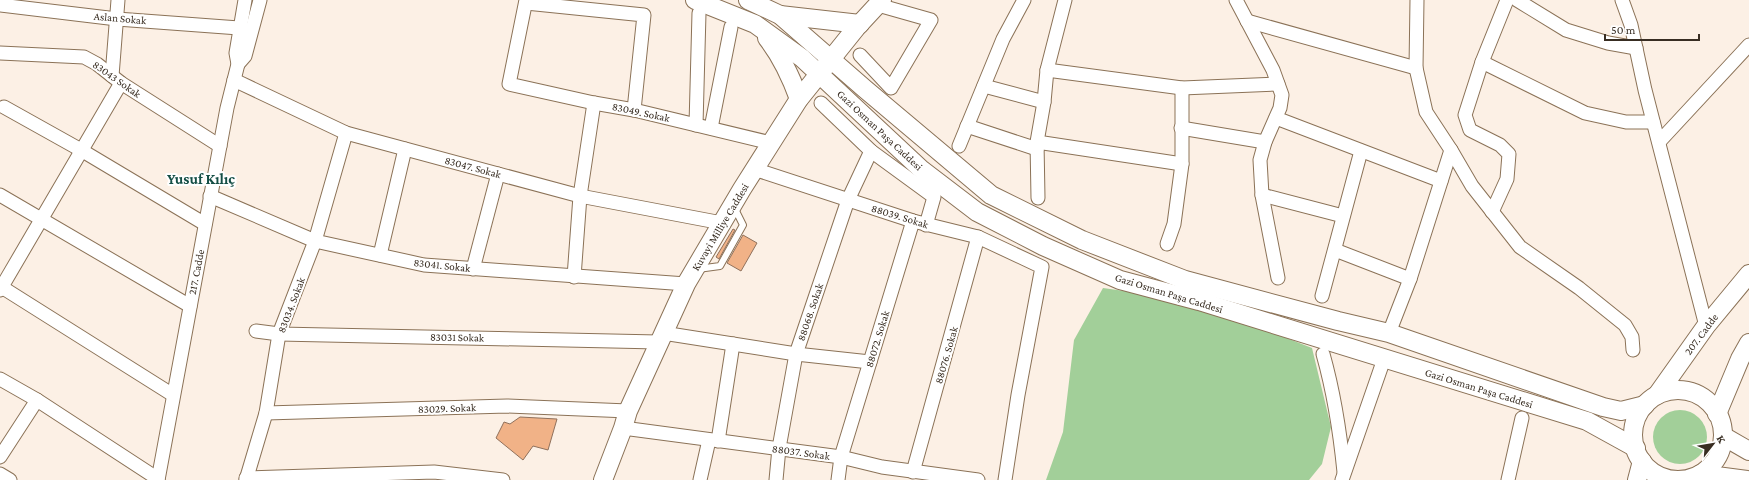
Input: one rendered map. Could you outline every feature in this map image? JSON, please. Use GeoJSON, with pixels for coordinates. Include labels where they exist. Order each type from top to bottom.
{"type":"FeatureCollection","features":[{"type":"Feature","properties":{"kind":"main road","name":"Gazi Osman Paşa Caddesi"},"geometry":{"type":"LineString","coordinates":[[753,1],[780,15],[991,195],[1082,240],[1186,280],[1338,321],[1389,333],[1603,406],[1621,410],[1651,400]]}},
{"type":"Feature","properties":{"kind":"main road","name":"Kuvayi Milliye Caddesi"},"geometry":{"type":"LineString","coordinates":[[603,480],[625,419],[660,337],[690,277],[754,169],[799,99],[860,24],[880,2]]}},
{"type":"Feature","properties":{"kind":"main road","name":"Gazi Osman Paşa Caddesi"},"geometry":{"type":"LineString","coordinates":[[697,7],[755,24],[802,58],[922,170],[977,212],[1042,246],[1120,280],[1199,301],[1587,421],[1639,455]]}},
{"type":"Feature","properties":{"kind":"main road"},"geometry":{"type":"LineString","coordinates":[[780,15],[860,24]]}},
{"type":"Feature","properties":{"kind":"main road"},"geometry":{"type":"LineString","coordinates":[[755,24],[778,52],[788,70],[799,99]]}},
{"type":"Feature","properties":{"kind":"main road","name":"207. Cadde"},"geometry":{"type":"LineString","coordinates":[[1651,400],[1706,326],[1749,274]]}},
{"type":"Feature","properties":{"kind":"main road"},"geometry":{"type":"LineString","coordinates":[[1717,414],[1740,359],[1749,343]]}},
{"type":"Feature","properties":{"kind":"main road"},"geometry":{"type":"LineString","coordinates":[[1638,480],[1639,455],[1634,433],[1637,418],[1651,400],[1672,391],[1687,391],[1702,397],[1713,407],[1721,420],[1723,436],[1717,458],[1713,464],[1694,477]]}},
{"type":"Feature","properties":{"kind":"main road"},"geometry":{"type":"LineString","coordinates":[[1723,436],[1749,451]]}},
{"type":"Feature","properties":{"kind":"main road"},"geometry":{"type":"LineString","coordinates":[[1639,455],[1651,470],[1663,477],[1676,480],[1694,477],[1747,480]]}},
{"type":"Feature","properties":{"kind":"street"},"geometry":{"type":"LineString","coordinates":[[118,0],[116,79],[81,150],[1,288],[173,395]]}},
{"type":"Feature","properties":{"kind":"street","name":"217. Cadde"},"geometry":{"type":"LineString","coordinates":[[158,479],[210,196],[234,80],[245,0]]}},
{"type":"Feature","properties":{"kind":"street","name":"217. Cadde"},"geometry":{"type":"LineString","coordinates":[[237,59],[245,56],[260,0]]}},
{"type":"Feature","properties":{"kind":"street"},"geometry":{"type":"LineString","coordinates":[[959,146],[1003,39],[1024,0]]}},
{"type":"Feature","properties":{"kind":"street"},"geometry":{"type":"LineString","coordinates":[[1038,198],[1037,146],[1044,102],[1047,70],[1065,0]]}},
{"type":"Feature","properties":{"kind":"street"},"geometry":{"type":"LineString","coordinates":[[1236,0],[1273,70],[1282,95],[1280,108],[1265,142],[1260,160],[1262,195],[1278,278]]}},
{"type":"Feature","properties":{"kind":"street"},"geometry":{"type":"LineString","coordinates":[[1417,0],[1416,68],[1426,112],[1472,186],[1520,247],[1579,288],[1625,325],[1632,337],[1633,350]]}},
{"type":"Feature","properties":{"kind":"street"},"geometry":{"type":"LineString","coordinates":[[1492,212],[1507,179],[1509,154],[1500,146],[1470,130],[1465,115],[1482,62],[1507,0]]}},
{"type":"Feature","properties":{"kind":"street"},"geometry":{"type":"LineString","coordinates":[[1516,0],[1566,30],[1608,43],[1636,48]]}},
{"type":"Feature","properties":{"kind":"street"},"geometry":{"type":"LineString","coordinates":[[1622,0],[1631,25],[1706,326]]}},
{"type":"Feature","properties":{"kind":"street"},"geometry":{"type":"LineString","coordinates":[[526,1],[644,15],[634,110]]}},
{"type":"Feature","properties":{"kind":"street","name":"83049. Sokak"},"geometry":{"type":"LineString","coordinates":[[526,1],[509,84],[594,103],[634,110],[771,143]]}},
{"type":"Feature","properties":{"kind":"street"},"geometry":{"type":"LineString","coordinates":[[860,55],[891,88],[931,20],[880,2]]}},
{"type":"Feature","properties":{"kind":"street","name":"Aslan Sokak"},"geometry":{"type":"LineString","coordinates":[[0,5],[117,19],[240,28]]}},
{"type":"Feature","properties":{"kind":"street"},"geometry":{"type":"LineString","coordinates":[[696,125],[697,7]]}},
{"type":"Feature","properties":{"kind":"street"},"geometry":{"type":"LineString","coordinates":[[1247,21],[1416,68]]}},
{"type":"Feature","properties":{"kind":"street"},"geometry":{"type":"LineString","coordinates":[[711,128],[731,27]]}},
{"type":"Feature","properties":{"kind":"street"},"geometry":{"type":"LineString","coordinates":[[1659,142],[1749,46]]}},
{"type":"Feature","properties":{"kind":"street","name":"83043 Sokak"},"geometry":{"type":"LineString","coordinates":[[0,53],[84,57],[97,64],[116,79],[220,146]]}},
{"type":"Feature","properties":{"kind":"street"},"geometry":{"type":"LineString","coordinates":[[1482,62],[1585,113],[1626,122],[1654,122]]}},
{"type":"Feature","properties":{"kind":"street"},"geometry":{"type":"LineString","coordinates":[[1047,70],[1182,88],[1278,84]]}},
{"type":"Feature","properties":{"kind":"street","name":"83047. Sokak"},"geometry":{"type":"LineString","coordinates":[[234,80],[346,133],[580,196],[722,223]]}},
{"type":"Feature","properties":{"kind":"street"},"geometry":{"type":"LineString","coordinates":[[984,86],[1044,102]]}},
{"type":"Feature","properties":{"kind":"street"},"geometry":{"type":"LineString","coordinates":[[1167,244],[1174,224],[1182,164],[1182,88]]}},
{"type":"Feature","properties":{"kind":"street"},"geometry":{"type":"LineString","coordinates":[[574,277],[580,196],[594,103]]}},
{"type":"Feature","properties":{"kind":"street"},"geometry":{"type":"LineString","coordinates":[[821,103],[871,152],[934,197],[926,225]]}},
{"type":"Feature","properties":{"kind":"street"},"geometry":{"type":"LineString","coordinates":[[4,108],[81,150],[205,224]]}},
{"type":"Feature","properties":{"kind":"street"},"geometry":{"type":"LineString","coordinates":[[1276,118],[1441,181]]}},
{"type":"Feature","properties":{"kind":"street"},"geometry":{"type":"LineString","coordinates":[[967,126],[1037,146],[1182,164]]}},
{"type":"Feature","properties":{"kind":"street"},"geometry":{"type":"LineString","coordinates":[[1181,128],[1265,142]]}},
{"type":"Feature","properties":{"kind":"street","name":"83034. Sokak"},"geometry":{"type":"LineString","coordinates":[[246,479],[266,413],[279,334],[315,241],[346,133]]}},
{"type":"Feature","properties":{"kind":"street"},"geometry":{"type":"LineString","coordinates":[[380,256],[405,149]]}},
{"type":"Feature","properties":{"kind":"street"},"geometry":{"type":"LineString","coordinates":[[1389,333],[1410,279],[1451,150]]}},
{"type":"Feature","properties":{"kind":"street"},"geometry":{"type":"LineString","coordinates":[[1322,296],[1335,250],[1342,216],[1361,151]]}},
{"type":"Feature","properties":{"kind":"street","name":"88068. Sokak"},"geometry":{"type":"LineString","coordinates":[[776,480],[779,448],[796,354],[848,200],[871,152]]}},
{"type":"Feature","properties":{"kind":"street","name":"88039. Sokak"},"geometry":{"type":"LineString","coordinates":[[754,169],[912,222],[978,237],[1042,267],[1018,395],[1005,480]]}},
{"type":"Feature","properties":{"kind":"street"},"geometry":{"type":"LineString","coordinates":[[473,269],[498,174]]}},
{"type":"Feature","properties":{"kind":"street"},"geometry":{"type":"LineString","coordinates":[[0,195],[190,306]]}},
{"type":"Feature","properties":{"kind":"street"},"geometry":{"type":"LineString","coordinates":[[1262,195],[1342,216]]}},
{"type":"Feature","properties":{"kind":"street","name":"83041. Sokak"},"geometry":{"type":"LineString","coordinates":[[210,196],[315,241],[424,265],[574,277],[690,277]]}},
{"type":"Feature","properties":{"kind":"street","name":"88072. Sokak"},"geometry":{"type":"LineString","coordinates":[[838,480],[841,457],[912,222]]}},
{"type":"Feature","properties":{"kind":"street","name":"88076. Sokak"},"geometry":{"type":"LineString","coordinates":[[913,472],[978,237]]}},
{"type":"Feature","properties":{"kind":"street"},"geometry":{"type":"LineString","coordinates":[[1335,250],[1410,279]]}},
{"type":"Feature","properties":{"kind":"street","name":"83031 Sokak"},"geometry":{"type":"LineString","coordinates":[[256,331],[279,334],[660,337],[733,344],[796,354],[870,362]]}},
{"type":"Feature","properties":{"kind":"street"},"geometry":{"type":"LineString","coordinates":[[700,480],[713,441],[733,344]]}},
{"type":"Feature","properties":{"kind":"street"},"geometry":{"type":"LineString","coordinates":[[1323,354],[1333,388],[1340,429],[1343,478]]}},
{"type":"Feature","properties":{"kind":"street"},"geometry":{"type":"LineString","coordinates":[[1343,478],[1384,359]]}},
{"type":"Feature","properties":{"kind":"street"},"geometry":{"type":"LineString","coordinates":[[0,379],[37,400],[158,479]]}},
{"type":"Feature","properties":{"kind":"street"},"geometry":{"type":"LineString","coordinates":[[0,457],[37,400]]}},
{"type":"Feature","properties":{"kind":"street","name":"83029. Sokak"},"geometry":{"type":"LineString","coordinates":[[266,413],[507,406],[625,419]]}},
{"type":"Feature","properties":{"kind":"street"},"geometry":{"type":"LineString","coordinates":[[1508,480],[1522,418]]}},
{"type":"Feature","properties":{"kind":"street","name":"88037. Sokak"},"geometry":{"type":"LineString","coordinates":[[625,419],[713,441],[779,448],[841,457],[900,475],[913,472],[974,480]]}},
{"type":"Feature","properties":{"kind":"street"},"geometry":{"type":"LineString","coordinates":[[246,479],[434,472],[503,480]]}},
{"type":"Feature","properties":{"kind":"street"},"geometry":{"type":"LineString","coordinates":[[0,474],[10,480]]}},
{"type":"Feature","properties":{"kind":"lane"},"geometry":{"type":"LineString","coordinates":[[690,277],[720,266],[743,225],[732,205]]}},
{"type":"Feature","properties":{"kind":"green space"},"geometry":{"type":"Polygon","coordinates":[[[1103,288],[1160,296],[1266,330],[1312,348],[1331,427],[1322,464],[1309,480],[1046,480],[1063,432],[1074,340],[1103,288]]]}},
{"type":"Feature","properties":{"kind":"green space"},"geometry":{"type":"Polygon","coordinates":[[[1680,410],[1690,412],[1699,418],[1705,427],[1707,437],[1705,447],[1699,456],[1690,462],[1680,464],[1670,462],[1661,456],[1655,447],[1653,437],[1655,427],[1661,418],[1670,412],[1680,410]]]}},
{"type":"Feature","properties":{"kind":"building"},"geometry":{"type":"Polygon","coordinates":[[[733,229],[735,230],[719,259],[716,257],[733,229]]]}},
{"type":"Feature","properties":{"kind":"building"},"geometry":{"type":"Polygon","coordinates":[[[743,235],[757,243],[741,271],[727,263],[743,235]]]}},
{"type":"Feature","properties":{"kind":"building"},"geometry":{"type":"Polygon","coordinates":[[[520,417],[557,419],[548,450],[533,446],[523,460],[496,438],[504,422],[510,424],[520,417]]]}},
{"type":"Feature","properties":{"kind":"district","name":"Yusuf Kılıç"},"geometry":{"type":"Point","coordinates":[201,179]}}]}
